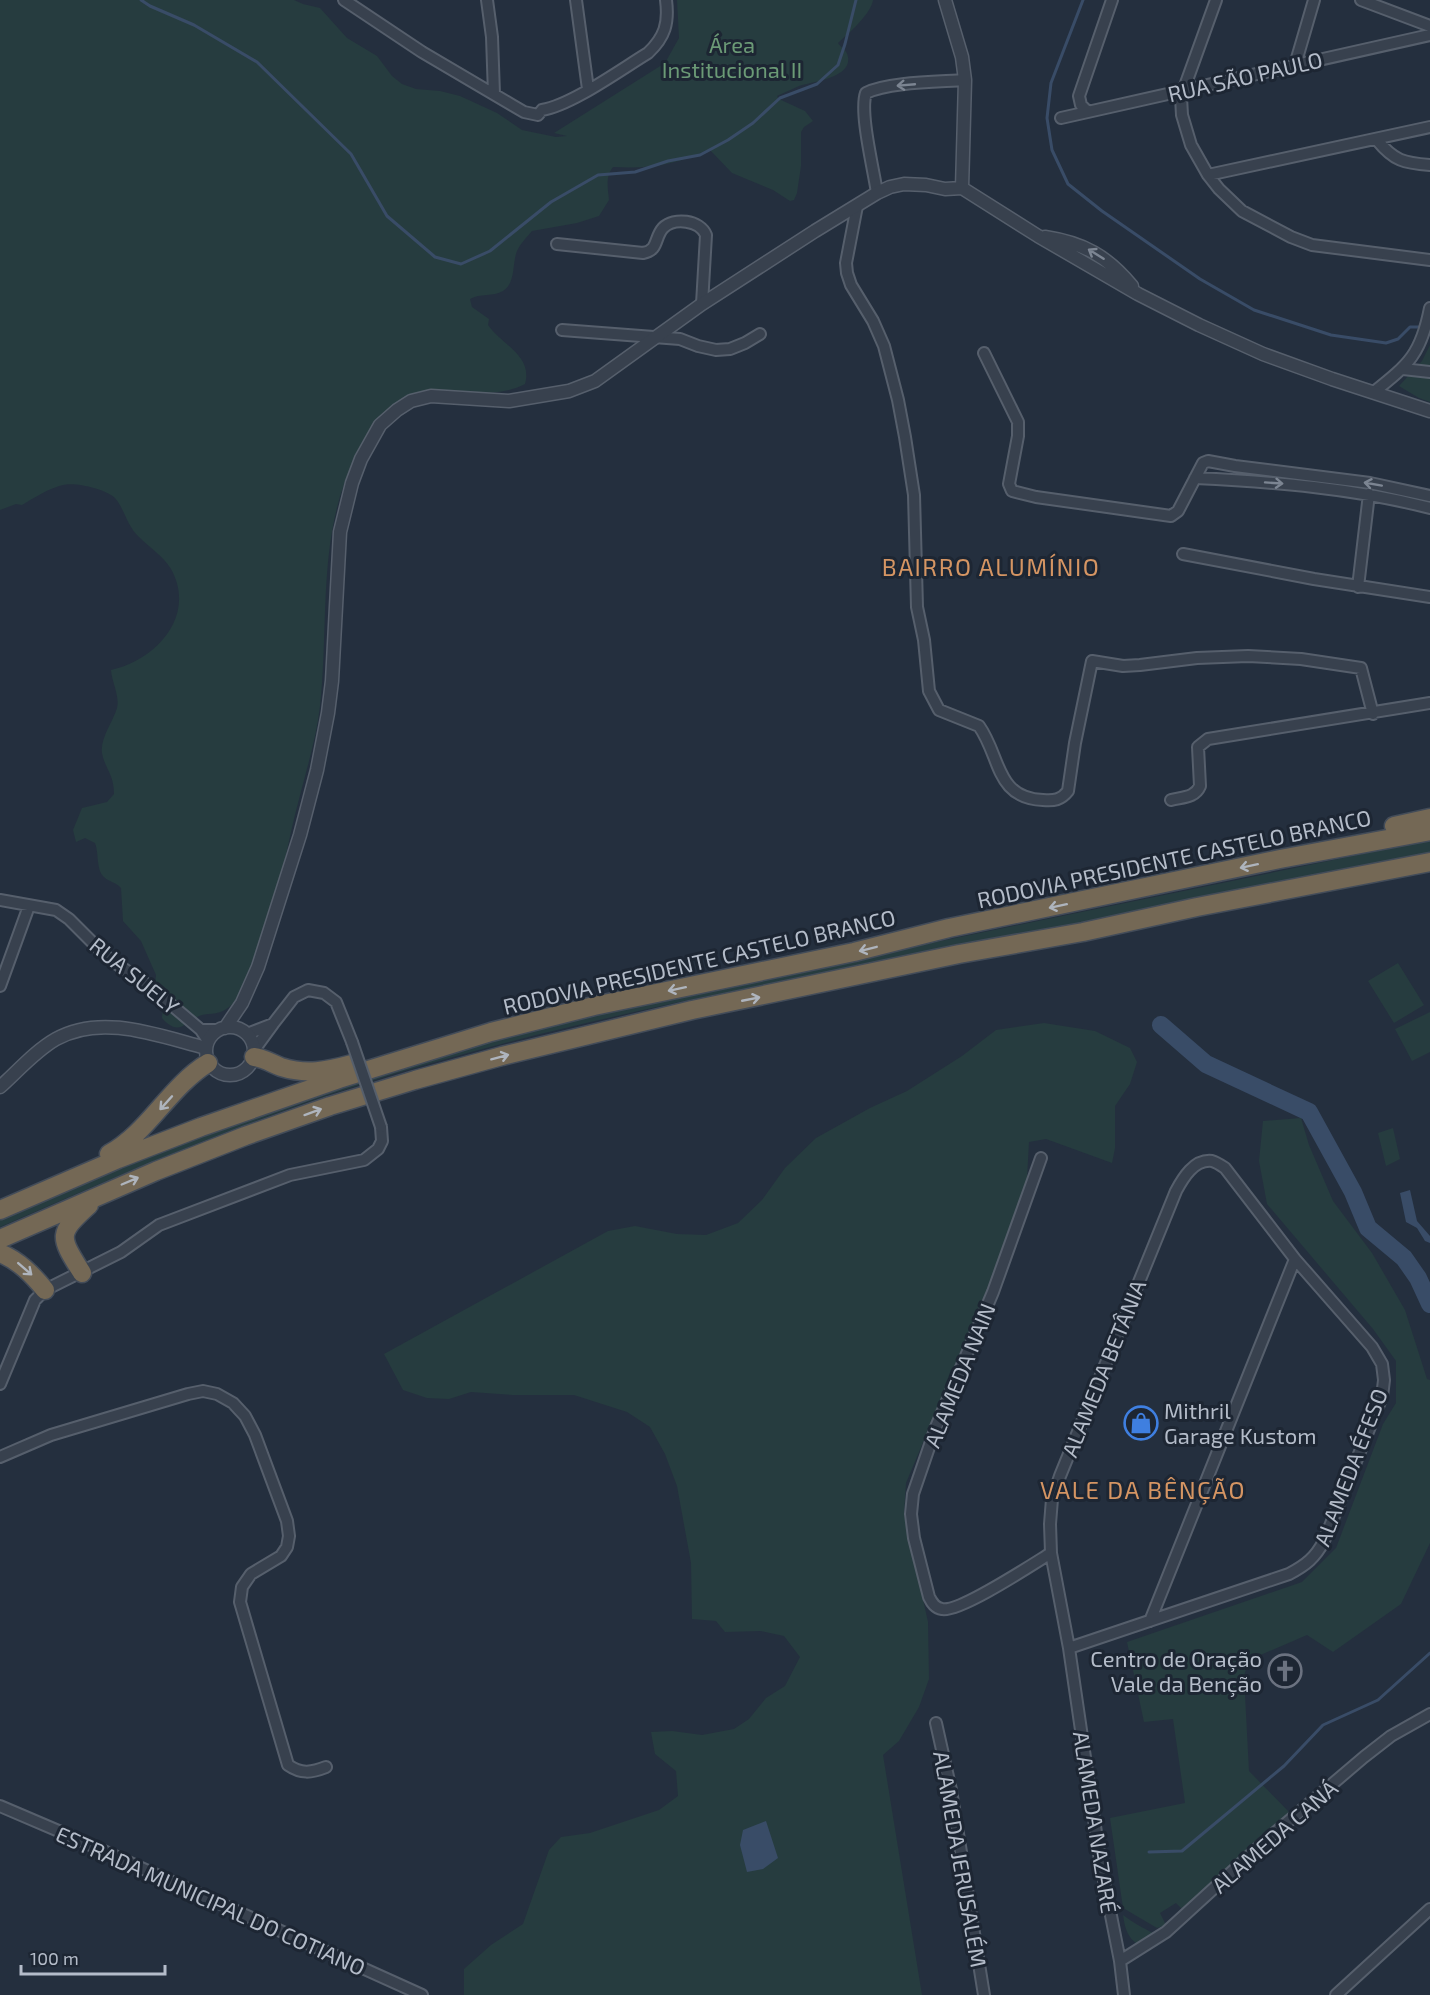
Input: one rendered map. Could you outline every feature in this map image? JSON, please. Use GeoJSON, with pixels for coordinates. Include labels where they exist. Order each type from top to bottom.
{"type":"FeatureCollection","features":[{"type":"Feature","properties":{"kind":"highway"},"geometry":{"type":"LineString","coordinates":[[1280,859],[1329,841],[1430,818]]}},
{"type":"Feature","properties":{"kind":"highway","name":"RODOVIA PRESIDENTE CASTELO BRANCO"},"geometry":{"type":"LineString","coordinates":[[0,1209],[201,1127],[339,1079],[491,1032],[594,1006],[854,952],[949,928],[1280,859],[1430,831]]}},
{"type":"Feature","properties":{"kind":"highway","name":"RODOVIA PRESIDENTE CASTELO BRANCO"},"geometry":{"type":"LineString","coordinates":[[0,1239],[104,1192],[225,1144],[330,1106],[415,1080],[692,1010],[959,954],[1083,932],[1197,907],[1430,862]]}},
{"type":"Feature","properties":{"kind":"highway"},"geometry":{"type":"LineString","coordinates":[[254,1053],[279,1066],[305,1072],[348,1065],[441,1041],[491,1032]]}},
{"type":"Feature","properties":{"kind":"highway"},"geometry":{"type":"LineString","coordinates":[[0,1209],[122,1147],[140,1131],[189,1076],[206,1046]]}},
{"type":"Feature","properties":{"kind":"highway"},"geometry":{"type":"LineString","coordinates":[[82,1273],[66,1245],[65,1229],[104,1192]]}},
{"type":"Feature","properties":{"kind":"highway"},"geometry":{"type":"LineString","coordinates":[[0,1253],[23,1267],[45,1290]]}},
{"type":"Feature","properties":{"kind":"street"},"geometry":{"type":"LineString","coordinates":[[486,0],[492,37],[494,94]]}},
{"type":"Feature","properties":{"kind":"street"},"geometry":{"type":"LineString","coordinates":[[576,0],[588,89]]}},
{"type":"Feature","properties":{"kind":"street"},"geometry":{"type":"LineString","coordinates":[[350,2],[422,52],[524,112],[538,115],[542,110],[560,106],[648,53],[666,29],[668,15],[666,0]]}},
{"type":"Feature","properties":{"kind":"street"},"geometry":{"type":"LineString","coordinates":[[945,0],[959,48],[964,80],[962,188]]}},
{"type":"Feature","properties":{"kind":"street"},"geometry":{"type":"LineString","coordinates":[[1088,112],[1080,102],[1079,96],[1112,0]]}},
{"type":"Feature","properties":{"kind":"street"},"geometry":{"type":"LineString","coordinates":[[1216,0],[1182,97],[1182,115],[1186,133],[1208,175],[1227,199],[1242,211],[1291,237],[1312,245],[1430,260]]}},
{"type":"Feature","properties":{"kind":"street"},"geometry":{"type":"LineString","coordinates":[[1295,65],[1314,0]]}},
{"type":"Feature","properties":{"kind":"street"},"geometry":{"type":"LineString","coordinates":[[1361,0],[1430,26]]}},
{"type":"Feature","properties":{"kind":"street","name":"RUA SÃO PAULO"},"geometry":{"type":"LineString","coordinates":[[1060,118],[1430,34]]}},
{"type":"Feature","properties":{"kind":"street"},"geometry":{"type":"LineString","coordinates":[[877,193],[865,117],[866,93],[889,87],[964,80]]}},
{"type":"Feature","properties":{"kind":"street"},"geometry":{"type":"LineString","coordinates":[[1208,175],[1430,127]]}},
{"type":"Feature","properties":{"kind":"street"},"geometry":{"type":"LineString","coordinates":[[1377,140],[1392,156],[1401,161],[1430,165]]}},
{"type":"Feature","properties":{"kind":"street"},"geometry":{"type":"LineString","coordinates":[[206,1046],[243,1003],[258,967],[281,900],[316,770],[332,681],[340,532],[352,483],[361,459],[380,426],[411,401],[431,396],[509,401],[569,391],[595,381],[702,304],[814,231],[877,193],[904,184],[945,189],[962,188],[1038,236],[1138,294],[1199,325],[1263,354],[1430,411]]}},
{"type":"Feature","properties":{"kind":"street"},"geometry":{"type":"LineString","coordinates":[[857,206],[846,263],[847,273],[851,285],[873,321],[884,346],[906,437],[914,495],[917,607],[924,640],[927,679],[933,700],[939,710],[979,726],[999,770],[1013,791],[1021,797],[1033,800],[1056,800],[1068,791],[1075,743],[1092,661],[1132,665],[1197,658],[1248,656],[1301,659],[1362,668],[1374,714]]}},
{"type":"Feature","properties":{"kind":"street"},"geometry":{"type":"LineString","coordinates":[[557,244],[649,252],[654,248],[664,227],[676,222],[696,224],[704,230],[706,235],[702,304]]}},
{"type":"Feature","properties":{"kind":"street"},"geometry":{"type":"LineString","coordinates":[[1374,392],[1403,369],[1427,340],[1430,308]]}},
{"type":"Feature","properties":{"kind":"street"},"geometry":{"type":"LineString","coordinates":[[562,330],[680,339],[716,350],[730,349],[760,334]]}},
{"type":"Feature","properties":{"kind":"street"},"geometry":{"type":"LineString","coordinates":[[984,353],[1018,422],[1018,436],[1009,484],[1012,491],[1036,497],[1171,516],[1178,511],[1203,464],[1208,460],[1235,466],[1370,483],[1430,496]]}},
{"type":"Feature","properties":{"kind":"street"},"geometry":{"type":"LineString","coordinates":[[1403,369],[1430,372]]}},
{"type":"Feature","properties":{"kind":"street"},"geometry":{"type":"LineString","coordinates":[[1234,480],[1235,466]]}},
{"type":"Feature","properties":{"kind":"street"},"geometry":{"type":"LineString","coordinates":[[1195,478],[1325,487],[1430,508]]}},
{"type":"Feature","properties":{"kind":"street"},"geometry":{"type":"LineString","coordinates":[[1359,587],[1369,494]]}},
{"type":"Feature","properties":{"kind":"street"},"geometry":{"type":"LineString","coordinates":[[1183,554],[1359,587],[1430,597]]}},
{"type":"Feature","properties":{"kind":"street"},"geometry":{"type":"LineString","coordinates":[[1171,800],[1194,795],[1198,791],[1200,786],[1198,747],[1208,739],[1430,704]]}},
{"type":"Feature","properties":{"kind":"street","name":"RUA SUELY"},"geometry":{"type":"LineString","coordinates":[[0,900],[56,910],[69,919],[108,958],[150,986],[206,1046]]}},
{"type":"Feature","properties":{"kind":"street"},"geometry":{"type":"LineString","coordinates":[[0,986],[29,906]]}},
{"type":"Feature","properties":{"kind":"street"},"geometry":{"type":"LineString","coordinates":[[0,1384],[35,1300],[45,1290],[121,1252],[144,1233],[170,1221],[290,1175],[364,1160],[378,1149],[382,1141],[381,1126],[352,1042],[336,1002],[324,993],[308,990],[294,997],[273,1024],[246,1069],[233,1076],[218,1073],[206,1046]]}},
{"type":"Feature","properties":{"kind":"street"},"geometry":{"type":"LineString","coordinates":[[243,1003],[246,1034],[254,1053]]}},
{"type":"Feature","properties":{"kind":"street"},"geometry":{"type":"LineString","coordinates":[[246,1034],[273,1024]]}},
{"type":"Feature","properties":{"kind":"street"},"geometry":{"type":"LineString","coordinates":[[0,1088],[43,1048],[78,1030],[108,1027],[127,1029],[206,1046]]}},
{"type":"Feature","properties":{"kind":"street"},"geometry":{"type":"LineString","coordinates":[[221,1029],[239,1029],[246,1034]]}},
{"type":"Feature","properties":{"kind":"street","name":"ALAMEDA NAIN"},"geometry":{"type":"LineString","coordinates":[[1041,1158],[993,1292],[936,1427],[913,1494],[911,1514],[914,1538],[928,1597],[934,1605],[942,1609],[950,1609],[966,1603],[1051,1553]]}},
{"type":"Feature","properties":{"kind":"street","name":"ALAMEDA BETÂNIA"},"geometry":{"type":"LineString","coordinates":[[1069,1648],[1051,1553],[1050,1524],[1053,1499],[1060,1476],[1176,1191],[1186,1174],[1201,1163],[1212,1161],[1226,1168]]}},
{"type":"Feature","properties":{"kind":"street","name":"ALAMEDA ÉFESO"},"geometry":{"type":"LineString","coordinates":[[1069,1648],[1289,1574],[1306,1565],[1315,1557],[1324,1541],[1382,1397],[1384,1380],[1382,1364],[1372,1347],[1295,1258],[1226,1168]]}},
{"type":"Feature","properties":{"kind":"street"},"geometry":{"type":"LineString","coordinates":[[1150,1621],[1295,1258]]}},
{"type":"Feature","properties":{"kind":"street"},"geometry":{"type":"LineString","coordinates":[[0,1457],[51,1435],[188,1394],[203,1391],[217,1394],[233,1403],[245,1416],[255,1435],[287,1521],[289,1536],[287,1547],[281,1556],[251,1574],[242,1587],[240,1602],[288,1765],[298,1772],[313,1772],[326,1767]]}},
{"type":"Feature","properties":{"kind":"street","name":"ALAMEDA NAZARÉ"},"geometry":{"type":"LineString","coordinates":[[1069,1648],[1100,1860],[1120,1961],[1124,1995]]}},
{"type":"Feature","properties":{"kind":"street","name":"ALAMEDA CANÁ"},"geometry":{"type":"LineString","coordinates":[[1120,1961],[1166,1932],[1270,1837],[1364,1757],[1391,1736],[1430,1714]]}},
{"type":"Feature","properties":{"kind":"street","name":"ALAMEDA JERUSALÉM"},"geometry":{"type":"LineString","coordinates":[[936,1723],[951,1790],[984,1995]]}},
{"type":"Feature","properties":{"kind":"street","name":"ESTRADA MUNICIPAL DO COTIANO"},"geometry":{"type":"LineString","coordinates":[[0,1806],[422,1995]]}},
{"type":"Feature","properties":{"kind":"street"},"geometry":{"type":"LineString","coordinates":[[1336,1995],[1430,1909]]}},
{"type":"Feature","properties":{"kind":"green space","name":"Área Institucional II"},"geometry":{"type":"Polygon","coordinates":[[[0,0],[294,0],[320,8],[347,38],[377,56],[392,76],[402,84],[416,89],[460,96],[497,113],[522,130],[556,137],[567,136],[554,133],[665,63],[679,38],[677,0],[873,0],[864,17],[838,43],[848,57],[848,64],[844,70],[830,78],[799,86],[777,96],[805,111],[813,121],[801,132],[801,166],[794,200],[790,201],[773,190],[732,173],[709,149],[686,159],[662,165],[613,167],[608,179],[609,200],[599,216],[577,223],[532,231],[517,251],[512,278],[507,287],[499,293],[470,299],[472,307],[489,319],[488,325],[520,358],[525,366],[525,384],[503,391],[443,393],[419,397],[360,448],[342,489],[334,519],[326,581],[323,676],[318,719],[267,932],[248,981],[235,1001],[223,1011],[201,1015],[180,1027],[169,1024],[162,1018],[162,1005],[153,998],[156,975],[141,941],[123,921],[121,888],[101,874],[95,843],[85,838],[76,842],[73,830],[82,808],[107,802],[114,794],[113,781],[102,753],[103,742],[118,703],[111,670],[143,657],[168,633],[179,603],[178,586],[168,564],[135,533],[115,498],[98,489],[82,485],[58,486],[22,505],[16,504],[0,510],[0,0]]]}},
{"type":"Feature","properties":{"kind":"green space"},"geometry":{"type":"Polygon","coordinates":[[[1430,345],[1430,402],[1399,386],[1422,361],[1430,345]]]}},
{"type":"Feature","properties":{"kind":"green space"},"geometry":{"type":"Polygon","coordinates":[[[1430,840],[1430,854],[689,1000],[482,1049],[400,1072],[268,1116],[0,1227],[0,1220],[133,1162],[356,1078],[513,1033],[752,980],[1430,840]]]}},
{"type":"Feature","properties":{"kind":"green space"},"geometry":{"type":"Polygon","coordinates":[[[1398,963],[1424,1005],[1394,1023],[1368,981],[1398,963]]]}},
{"type":"Feature","properties":{"kind":"green space"},"geometry":{"type":"Polygon","coordinates":[[[1430,1012],[1430,1052],[1412,1061],[1395,1029],[1430,1012]]]}},
{"type":"Feature","properties":{"kind":"green space"},"geometry":{"type":"Polygon","coordinates":[[[1044,1023],[1095,1031],[1130,1048],[1137,1062],[1130,1084],[1115,1106],[1115,1148],[1112,1163],[1046,1139],[1029,1142],[1026,1197],[906,1483],[904,1514],[928,1622],[929,1679],[919,1707],[899,1741],[883,1755],[922,1995],[464,1995],[464,1969],[491,1945],[523,1924],[549,1850],[561,1837],[590,1833],[659,1810],[678,1796],[676,1771],[655,1754],[651,1732],[672,1731],[702,1735],[734,1729],[749,1719],[766,1698],[785,1686],[800,1657],[784,1636],[761,1631],[725,1632],[716,1621],[692,1619],[691,1563],[677,1486],[665,1454],[650,1427],[627,1412],[574,1395],[471,1392],[449,1399],[427,1398],[403,1390],[384,1354],[608,1231],[635,1226],[677,1234],[706,1235],[738,1223],[762,1200],[785,1168],[816,1138],[870,1108],[907,1091],[962,1056],[996,1030],[1044,1023]]]}},
{"type":"Feature","properties":{"kind":"green space"},"geometry":{"type":"Polygon","coordinates":[[[1301,1118],[1309,1145],[1333,1201],[1372,1253],[1405,1310],[1427,1379],[1430,1380],[1430,1543],[1401,1604],[1333,1652],[1307,1635],[1249,1660],[1244,1676],[1249,1771],[1290,1813],[1261,1836],[1184,1911],[1176,1903],[1160,1913],[1166,1925],[1157,1928],[1123,1908],[1110,1818],[1185,1803],[1173,1719],[1144,1722],[1127,1642],[1302,1582],[1336,1548],[1383,1424],[1396,1403],[1396,1361],[1373,1329],[1267,1204],[1259,1161],[1263,1121],[1301,1118]]]}},
{"type":"Feature","properties":{"kind":"green space"},"geometry":{"type":"Polygon","coordinates":[[[1393,1128],[1400,1159],[1386,1166],[1378,1133],[1393,1128]]]}},
{"type":"Feature","properties":{"kind":"green space"},"geometry":{"type":"Polygon","coordinates":[[[1123,1915],[1156,1935],[1139,1945],[1127,1932],[1123,1915]]]}},
{"type":"Feature","properties":{"kind":"water"},"geometry":{"type":"Polygon","coordinates":[[[1410,1190],[1417,1221],[1430,1236],[1430,1243],[1425,1241],[1417,1228],[1406,1222],[1400,1193],[1410,1190]]]}},
{"type":"Feature","properties":{"kind":"water"},"geometry":{"type":"Polygon","coordinates":[[[766,1821],[778,1858],[763,1869],[747,1872],[740,1845],[743,1830],[766,1821]]]}},
{"type":"Feature","properties":{"kind":"waterway"},"geometry":{"type":"LineString","coordinates":[[141,0],[194,25],[257,62],[351,154],[387,216],[435,257],[461,264],[490,251],[551,202],[598,175],[635,172],[668,161],[700,155],[753,123],[780,98],[817,84],[838,65],[856,0]]}},
{"type":"Feature","properties":{"kind":"waterway"},"geometry":{"type":"LineString","coordinates":[[1083,0],[1051,83],[1047,118],[1052,150],[1068,184],[1102,211],[1200,279],[1254,310],[1331,335],[1386,343],[1398,339],[1410,327],[1423,327]]}},
{"type":"Feature","properties":{"kind":"waterway"},"geometry":{"type":"LineString","coordinates":[[1161,1025],[1206,1064],[1309,1112],[1353,1192],[1368,1228],[1404,1258],[1418,1278],[1430,1304]]}},
{"type":"Feature","properties":{"kind":"waterway"},"geometry":{"type":"LineString","coordinates":[[1149,1852],[1182,1851],[1284,1766],[1323,1725],[1378,1700],[1430,1653]]}},
{"type":"Feature","properties":{"kind":"place","name":"Mithril Garage Kustom"},"geometry":{"type":"Point","coordinates":[1141,1423]}},
{"type":"Feature","properties":{"kind":"place","name":"Centro de Oração Vale da Benção"},"geometry":{"type":"Point","coordinates":[1285,1671]}},
{"type":"Feature","properties":{"kind":"district","name":"BAIRRO ALUMÍNIO"},"geometry":{"type":"Point","coordinates":[991,566]}},
{"type":"Feature","properties":{"kind":"district","name":"VALE DA BÊNÇÃO"},"geometry":{"type":"Point","coordinates":[1143,1489]}}]}
